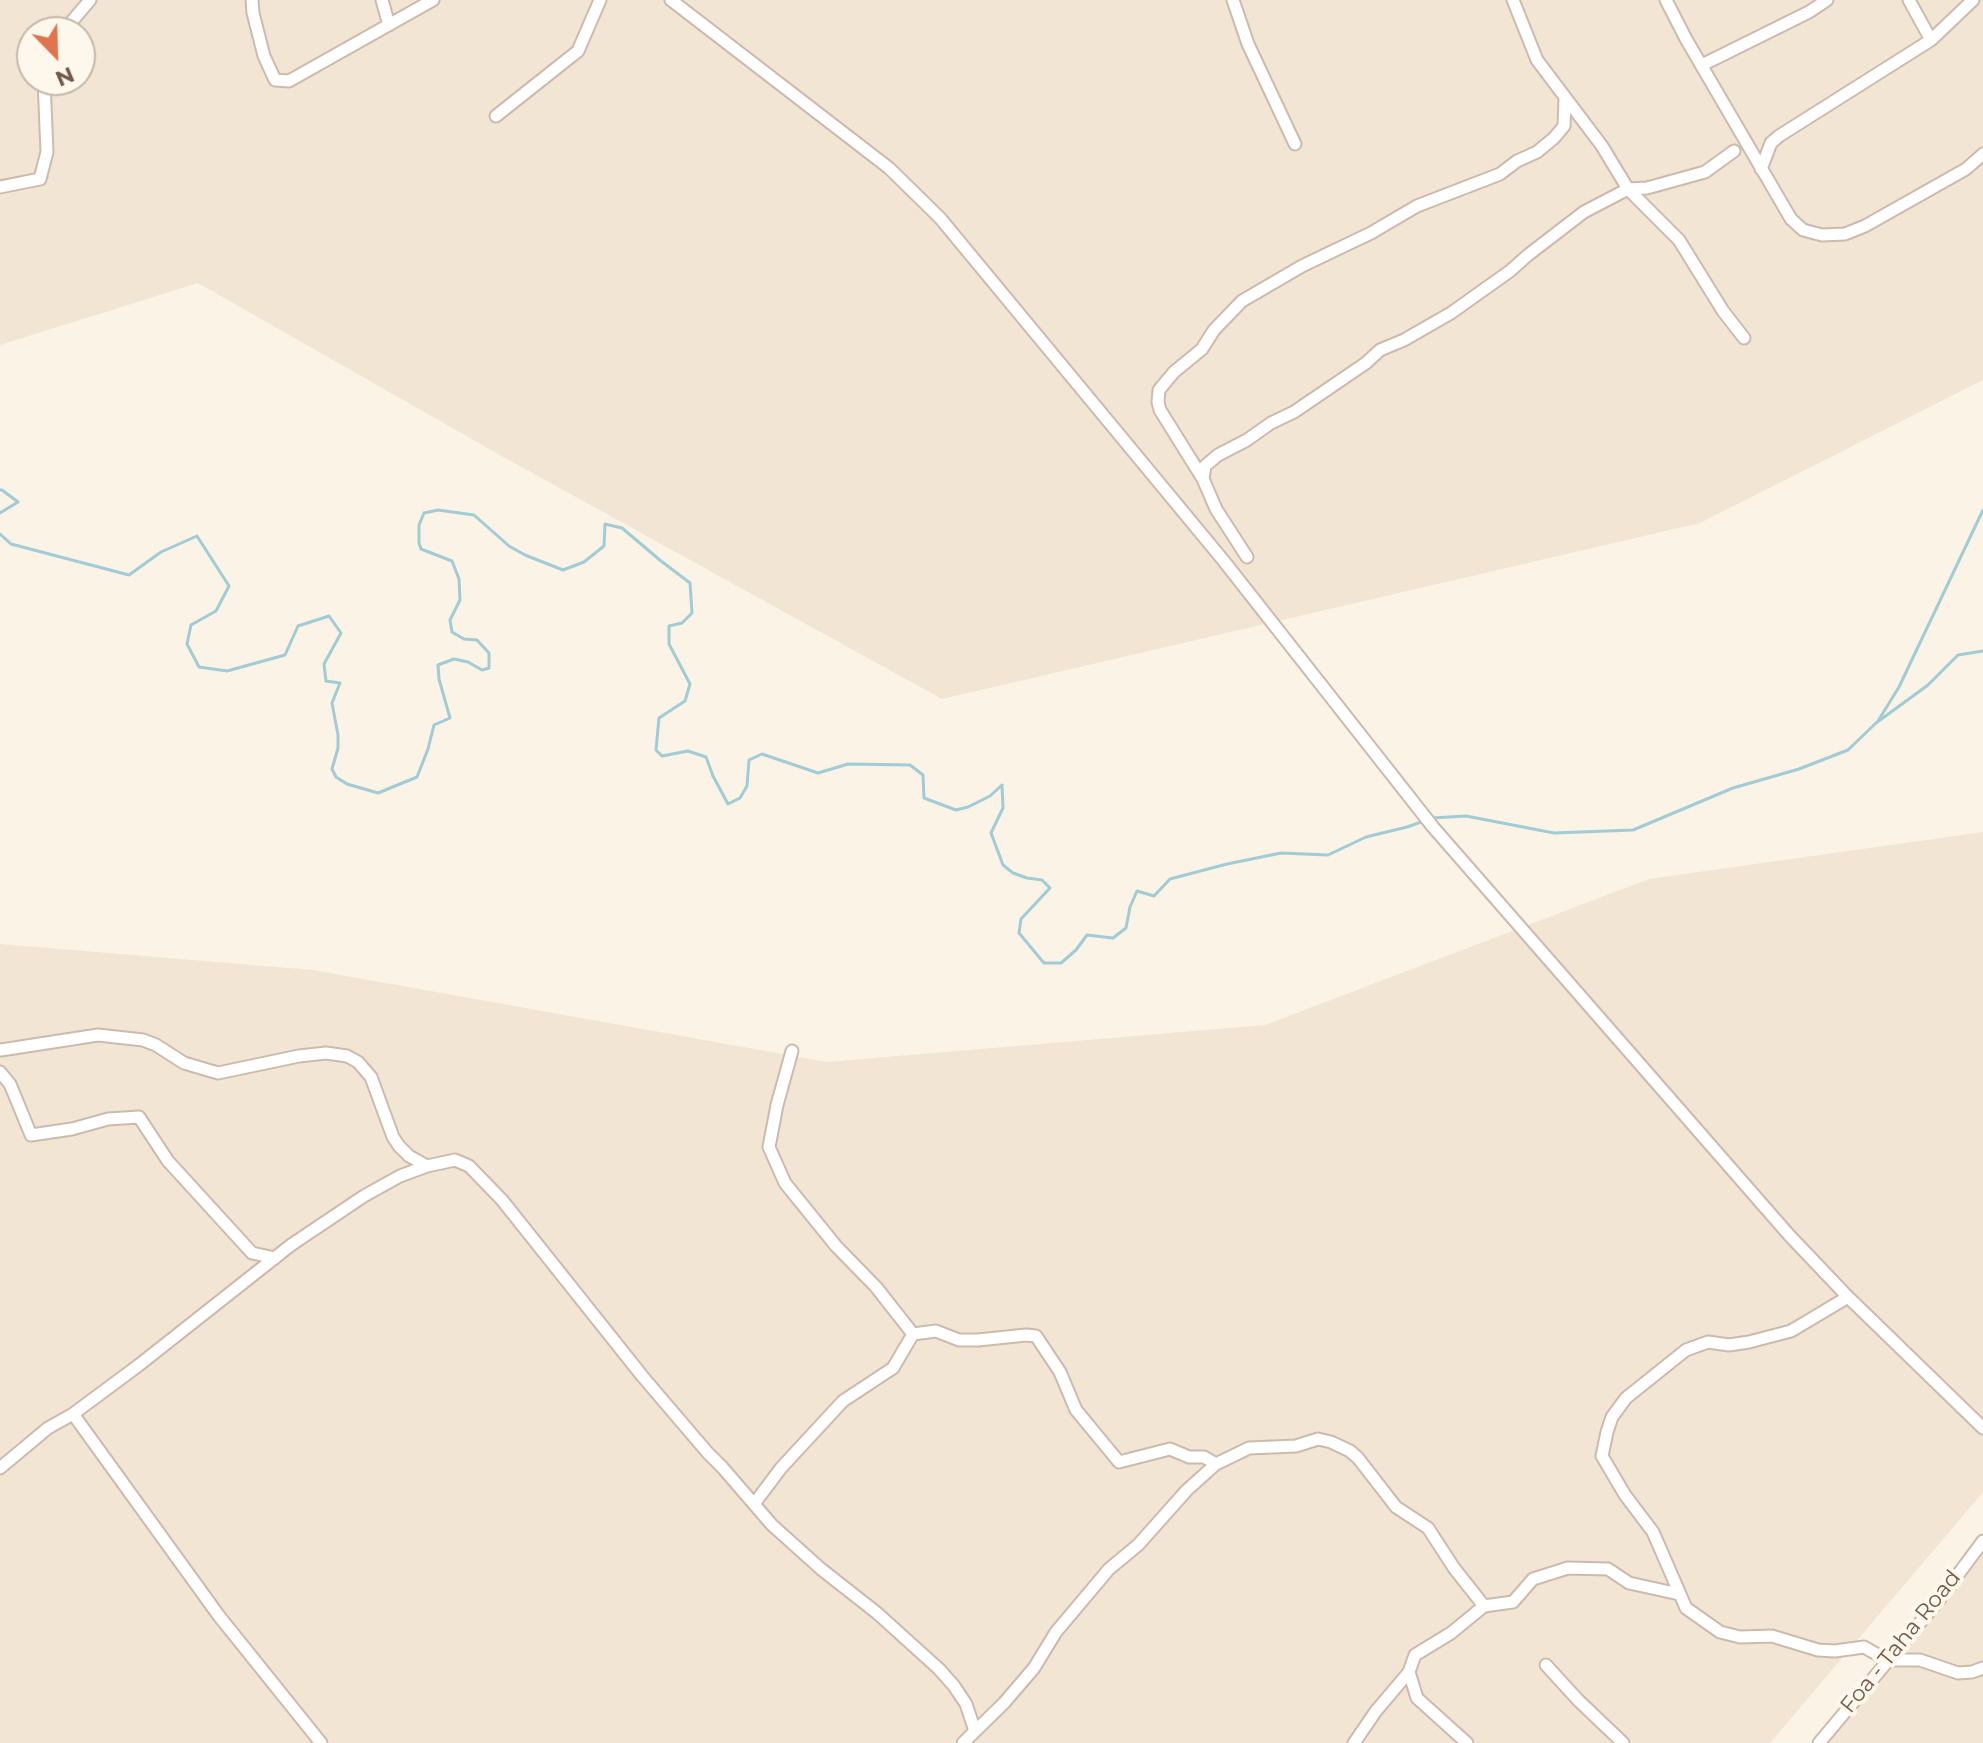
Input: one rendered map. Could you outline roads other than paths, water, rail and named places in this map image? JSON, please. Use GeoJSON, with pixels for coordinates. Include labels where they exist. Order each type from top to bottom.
{"type":"FeatureCollection","features":[{"type":"Feature","properties":{"kind":"street"},"geometry":{"type":"LineString","coordinates":[[76,16],[90,0]]}},
{"type":"Feature","properties":{"kind":"street"},"geometry":{"type":"LineString","coordinates":[[252,0],[264,56],[275,80],[289,81],[433,0]]}},
{"type":"Feature","properties":{"kind":"street"},"geometry":{"type":"LineString","coordinates":[[382,0],[389,25]]}},
{"type":"Feature","properties":{"kind":"street"},"geometry":{"type":"LineString","coordinates":[[496,116],[578,51],[600,0]]}},
{"type":"Feature","properties":{"kind":"street"},"geometry":{"type":"LineString","coordinates":[[671,0],[889,168],[930,208],[1233,572],[1433,827],[1789,1235],[1983,1428]]}},
{"type":"Feature","properties":{"kind":"street"},"geometry":{"type":"LineString","coordinates":[[1233,0],[1248,44],[1295,144]]}},
{"type":"Feature","properties":{"kind":"street"},"geometry":{"type":"LineString","coordinates":[[1513,0],[1537,60],[1602,146],[1628,189],[1679,240],[1723,311],[1744,338]]}},
{"type":"Feature","properties":{"kind":"street"},"geometry":{"type":"LineString","coordinates":[[1666,0],[1761,169],[1791,219],[1803,230],[1822,235],[1845,234],[1865,226],[1966,169],[1983,154]]}},
{"type":"Feature","properties":{"kind":"street"},"geometry":{"type":"LineString","coordinates":[[1702,65],[1827,0]]}},
{"type":"Feature","properties":{"kind":"street"},"geometry":{"type":"LineString","coordinates":[[1909,0],[1931,40]]}},
{"type":"Feature","properties":{"kind":"street"},"geometry":{"type":"LineString","coordinates":[[1761,169],[1771,143],[1779,136],[1931,40],[1973,0]]}},
{"type":"Feature","properties":{"kind":"street"},"geometry":{"type":"LineString","coordinates":[[0,187],[40,179],[47,152],[45,96]]}},
{"type":"Feature","properties":{"kind":"street"},"geometry":{"type":"LineString","coordinates":[[1247,557],[1160,410],[1159,390],[1174,372],[1202,349],[1214,330],[1242,301],[1417,206],[1500,174],[1517,161],[1537,152],[1564,126],[1565,98]]}},
{"type":"Feature","properties":{"kind":"street"},"geometry":{"type":"LineString","coordinates":[[1203,479],[1205,466],[1218,455],[1294,412],[1380,350],[1451,313],[1584,212],[1628,189],[1647,188],[1705,172],[1734,151]]}},
{"type":"Feature","properties":{"kind":"street"},"geometry":{"type":"LineString","coordinates":[[1,1050],[98,1035],[143,1040],[184,1063],[218,1073],[299,1056],[326,1053],[347,1056],[358,1062],[371,1077],[399,1146],[427,1166]]}},
{"type":"Feature","properties":{"kind":"street"},"geometry":{"type":"LineString","coordinates":[[792,1051],[769,1147],[785,1183],[913,1334]]}},
{"type":"Feature","properties":{"kind":"street"},"geometry":{"type":"LineString","coordinates":[[0,1072],[10,1084],[31,1135],[72,1129],[108,1119],[139,1117],[168,1161],[252,1253],[275,1258]]}},
{"type":"Feature","properties":{"kind":"street"},"geometry":{"type":"LineString","coordinates":[[0,1468],[48,1428],[73,1414],[139,1365],[275,1258],[364,1196],[400,1176],[455,1160],[469,1166],[502,1200],[643,1377],[772,1525],[939,1669],[966,1704],[975,1731]]}},
{"type":"Feature","properties":{"kind":"street"},"geometry":{"type":"LineString","coordinates":[[1848,1297],[1791,1331],[1729,1345],[1708,1342],[1686,1350],[1626,1398],[1612,1417],[1602,1456],[1625,1495],[1653,1532],[1686,1608],[1720,1632],[1740,1637],[1772,1636],[1818,1650],[1864,1647],[1887,1660],[1920,1660],[1958,1673],[1983,1668]]}},
{"type":"Feature","properties":{"kind":"street"},"geometry":{"type":"LineString","coordinates":[[913,1334],[936,1331],[959,1340],[1036,1336],[1060,1372],[1076,1410],[1119,1462],[1170,1449],[1189,1457],[1204,1457],[1216,1464]]}},
{"type":"Feature","properties":{"kind":"street"},"geometry":{"type":"LineString","coordinates":[[754,1504],[781,1468],[843,1401],[893,1368],[913,1334]]}},
{"type":"Feature","properties":{"kind":"street"},"geometry":{"type":"LineString","coordinates":[[73,1414],[219,1616],[321,1743]]}},
{"type":"Feature","properties":{"kind":"street"},"geometry":{"type":"LineString","coordinates":[[963,1743],[1034,1668],[1056,1632],[1109,1569],[1138,1545],[1216,1464],[1249,1448],[1296,1446],[1318,1439],[1350,1451],[1396,1507],[1428,1528],[1484,1606]]}},
{"type":"Feature","properties":{"kind":"street","name":"Foa - Taha Road"},"geometry":{"type":"LineString","coordinates":[[1820,1743],[1939,1600],[1983,1541]]}},
{"type":"Feature","properties":{"kind":"street"},"geometry":{"type":"LineString","coordinates":[[1354,1743],[1409,1672],[1415,1655],[1451,1633],[1484,1606],[1513,1602],[1533,1579],[1568,1568],[1608,1569],[1629,1583],[1679,1594]]}},
{"type":"Feature","properties":{"kind":"street"},"geometry":{"type":"LineString","coordinates":[[1546,1665],[1623,1743]]}},
{"type":"Feature","properties":{"kind":"street"},"geometry":{"type":"LineString","coordinates":[[1409,1672],[1417,1698],[1467,1743]]}},
{"type":"Feature","properties":{"kind":"waterway"},"geometry":{"type":"LineString","coordinates":[[0,490],[18,502],[0,513]]}},
{"type":"Feature","properties":{"kind":"waterway"},"geometry":{"type":"LineString","coordinates":[[0,534],[11,544],[129,575],[161,552],[197,536],[229,586],[216,611],[191,625],[187,644],[199,667],[227,671],[285,655],[298,626],[329,616],[341,633],[324,664],[326,681],[340,683],[332,703],[338,735],[332,769],[336,777],[347,784],[378,793],[417,777],[434,725],[450,718],[438,665],[454,659],[482,670],[489,668],[489,653],[477,640],[464,639],[452,632],[450,620],[460,600],[459,579],[452,561],[421,549],[419,525],[424,513],[438,510],[474,515],[509,546],[563,570],[584,562],[604,546],[605,524],[622,528],[690,583],[692,613],[682,623],[669,626],[669,644],[690,684],[685,701],[659,718],[656,750],[662,756],[688,751],[706,757],[728,804],[740,798],[747,786],[749,760],[762,754],[818,773],[848,764],[910,765],[923,775],[924,798],[956,810],[990,796],[1002,785],[1003,808],[991,833],[1003,865],[1013,873],[1042,880],[1050,888],[1021,919],[1019,933],[1044,963],[1061,963],[1087,935],[1113,938],[1126,928],[1137,891],[1154,896],[1170,879],[1281,853],[1328,855],[1366,837],[1424,821]]}},
{"type":"Feature","properties":{"kind":"waterway"},"geometry":{"type":"LineString","coordinates":[[1878,721],[1899,687],[1983,510]]}},
{"type":"Feature","properties":{"kind":"waterway"},"geometry":{"type":"LineString","coordinates":[[1432,818],[1466,816],[1554,833],[1633,830],[1733,788],[1799,769],[1848,750],[1876,723],[1928,685],[1958,655],[1983,651]]}}]}
